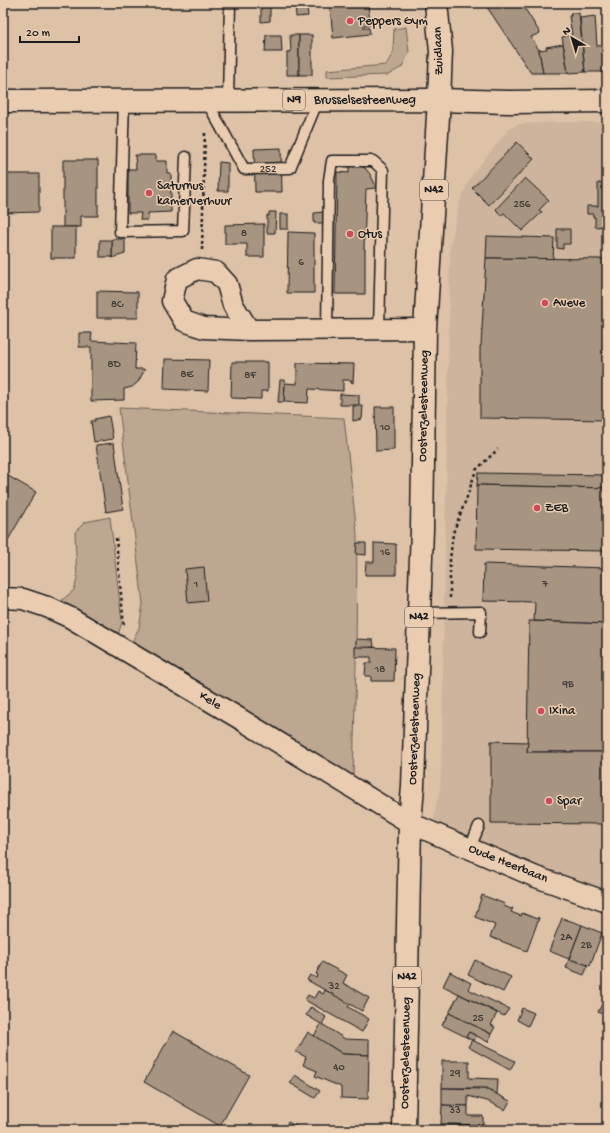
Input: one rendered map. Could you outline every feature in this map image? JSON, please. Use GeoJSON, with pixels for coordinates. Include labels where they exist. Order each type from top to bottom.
{"type":"FeatureCollection","features":[{"type":"Feature","properties":{"kind":"main road","name":"Zuidlaan"},"geometry":{"type":"LineString","coordinates":[[436,3],[441,51],[439,100]]}},
{"type":"Feature","properties":{"kind":"main road","name":"Brusselsesteenweg"},"geometry":{"type":"LineString","coordinates":[[3,101],[439,100],[508,102],[607,100]]}},
{"type":"Feature","properties":{"kind":"main road","name":"Oosterzelesteenweg"},"geometry":{"type":"LineString","coordinates":[[404,1130],[410,823],[413,786],[422,529],[425,329],[439,100]]}},
{"type":"Feature","properties":{"kind":"street"},"geometry":{"type":"LineString","coordinates":[[249,330],[233,305],[227,284],[216,272],[197,269],[177,279],[172,301],[184,321],[204,328],[249,330],[425,329]]}},
{"type":"Feature","properties":{"kind":"street","name":"Kele"},"geometry":{"type":"LineString","coordinates":[[3,598],[23,599],[71,618],[410,823]]}},
{"type":"Feature","properties":{"kind":"street","name":"Oude Heerbaan"},"geometry":{"type":"LineString","coordinates":[[410,823],[536,877],[607,902]]}},
{"type":"Feature","properties":{"kind":"lane"},"geometry":{"type":"LineString","coordinates":[[228,100],[230,3]]}},
{"type":"Feature","properties":{"kind":"lane"},"geometry":{"type":"LineString","coordinates":[[124,100],[120,232],[183,231],[186,157]]}},
{"type":"Feature","properties":{"kind":"lane"},"geometry":{"type":"LineString","coordinates":[[206,100],[244,168],[290,168],[318,100]]}},
{"type":"Feature","properties":{"kind":"lane"},"geometry":{"type":"LineString","coordinates":[[327,330],[329,180],[332,161],[373,161],[382,170],[379,329]]}},
{"type":"Feature","properties":{"kind":"lane"},"geometry":{"type":"LineString","coordinates":[[419,612],[481,612],[480,632]]}},
{"type":"Feature","properties":{"kind":"lane"},"geometry":{"type":"LineString","coordinates":[[470,848],[479,826]]}},
{"type":"Feature","properties":{"kind":"path"},"geometry":{"type":"LineString","coordinates":[[202,270],[206,100]]}},
{"type":"Feature","properties":{"kind":"path"},"geometry":{"type":"LineString","coordinates":[[450,612],[450,560],[453,533],[476,470],[498,449]]}},
{"type":"Feature","properties":{"kind":"path"},"geometry":{"type":"LineString","coordinates":[[116,538],[124,627],[119,647]]}},
{"type":"Feature","properties":{"kind":"shaded area"},"geometry":{"type":"Polygon","coordinates":[[[406,27],[409,52],[402,67],[388,75],[327,77],[327,70],[386,65],[393,53],[394,29],[406,27]]]}},
{"type":"Feature","properties":{"kind":"shaded area"},"geometry":{"type":"Polygon","coordinates":[[[607,122],[607,889],[554,874],[438,825],[434,819],[440,789],[442,735],[450,248],[459,203],[471,176],[509,129],[518,124],[607,122]]]}},
{"type":"Feature","properties":{"kind":"shaded area"},"geometry":{"type":"Polygon","coordinates":[[[119,408],[344,418],[357,534],[353,779],[131,644],[139,628],[143,604],[119,408]]]}},
{"type":"Feature","properties":{"kind":"shaded area"},"geometry":{"type":"Polygon","coordinates":[[[110,517],[122,622],[118,635],[60,602],[74,590],[77,579],[75,532],[85,522],[110,517]]]}},
{"type":"Feature","properties":{"kind":"building"},"geometry":{"type":"Polygon","coordinates":[[[261,3],[270,3],[270,21],[261,22],[261,3]]]}},
{"type":"Feature","properties":{"kind":"building","name":"Peppers Gym"},"geometry":{"type":"Polygon","coordinates":[[[295,3],[368,3],[370,25],[364,25],[364,28],[369,28],[370,34],[333,38],[330,5],[307,8],[308,16],[296,17],[295,3]]]}},
{"type":"Feature","properties":{"kind":"building"},"geometry":{"type":"Polygon","coordinates":[[[497,3],[534,3],[535,5],[524,7],[540,33],[531,37],[539,50],[543,73],[531,73],[487,7],[497,3]]]}},
{"type":"Feature","properties":{"kind":"building"},"geometry":{"type":"Polygon","coordinates":[[[570,13],[579,13],[585,72],[568,73],[562,37],[572,35],[569,16],[571,16],[570,13]]]}},
{"type":"Feature","properties":{"kind":"building"},"geometry":{"type":"Polygon","coordinates":[[[595,16],[597,46],[607,45],[607,72],[585,72],[580,18],[595,16]]]}},
{"type":"Feature","properties":{"kind":"building"},"geometry":{"type":"Polygon","coordinates":[[[266,35],[281,35],[282,52],[265,52],[266,35]]]}},
{"type":"Feature","properties":{"kind":"building"},"geometry":{"type":"Polygon","coordinates":[[[290,35],[299,35],[299,75],[287,75],[287,52],[291,52],[290,35]]]}},
{"type":"Feature","properties":{"kind":"building"},"geometry":{"type":"Polygon","coordinates":[[[299,35],[312,35],[312,75],[299,75],[299,35]]]}},
{"type":"Feature","properties":{"kind":"building"},"geometry":{"type":"Polygon","coordinates":[[[563,44],[568,73],[543,73],[539,50],[547,49],[546,47],[563,44]]]}},
{"type":"Feature","properties":{"kind":"building"},"geometry":{"type":"Polygon","coordinates":[[[517,142],[534,159],[489,205],[472,188],[517,142]]]}},
{"type":"Feature","properties":{"kind":"building"},"geometry":{"type":"Polygon","coordinates":[[[281,148],[282,192],[255,192],[254,149],[281,148]]]}},
{"type":"Feature","properties":{"kind":"building","name":"Saturnus kamerverhuur"},"geometry":{"type":"Polygon","coordinates":[[[135,155],[156,155],[156,161],[167,161],[167,173],[171,173],[171,212],[148,213],[148,220],[140,220],[141,213],[128,213],[128,169],[136,169],[135,155]]]}},
{"type":"Feature","properties":{"kind":"building"},"geometry":{"type":"Polygon","coordinates":[[[63,160],[98,160],[98,216],[81,216],[81,227],[63,227],[63,160]]]}},
{"type":"Feature","properties":{"kind":"building"},"geometry":{"type":"Polygon","coordinates":[[[219,162],[228,163],[228,191],[218,191],[219,162]]]}},
{"type":"Feature","properties":{"kind":"building","name":"Otus"},"geometry":{"type":"Polygon","coordinates":[[[349,164],[358,165],[365,168],[375,184],[375,188],[366,189],[364,249],[365,294],[335,294],[337,172],[349,173],[349,164]]]}},
{"type":"Feature","properties":{"kind":"building"},"geometry":{"type":"Polygon","coordinates":[[[3,174],[39,174],[39,212],[3,213],[3,174]]]}},
{"type":"Feature","properties":{"kind":"building"},"geometry":{"type":"Polygon","coordinates":[[[525,178],[549,200],[539,210],[542,212],[522,231],[504,213],[501,216],[496,209],[525,178]]]}},
{"type":"Feature","properties":{"kind":"building"},"geometry":{"type":"Polygon","coordinates":[[[598,183],[607,183],[607,226],[595,227],[595,217],[593,217],[593,214],[587,214],[587,206],[598,206],[598,183]]]}},
{"type":"Feature","properties":{"kind":"building"},"geometry":{"type":"Polygon","coordinates":[[[269,212],[276,212],[275,233],[267,233],[267,215],[269,216],[269,212]]]}},
{"type":"Feature","properties":{"kind":"building"},"geometry":{"type":"Polygon","coordinates":[[[324,212],[325,223],[314,223],[314,213],[324,212]]]}},
{"type":"Feature","properties":{"kind":"building"},"geometry":{"type":"Polygon","coordinates":[[[280,214],[288,214],[288,229],[280,229],[280,214]]]}},
{"type":"Feature","properties":{"kind":"building"},"geometry":{"type":"Polygon","coordinates":[[[264,224],[264,257],[247,257],[247,244],[225,244],[225,225],[264,224]]]}},
{"type":"Feature","properties":{"kind":"building"},"geometry":{"type":"Polygon","coordinates":[[[51,227],[76,227],[76,258],[51,258],[51,227]]]}},
{"type":"Feature","properties":{"kind":"building"},"geometry":{"type":"Polygon","coordinates":[[[557,229],[570,229],[570,244],[563,244],[563,249],[557,248],[557,229]]]}},
{"type":"Feature","properties":{"kind":"building"},"geometry":{"type":"Polygon","coordinates":[[[288,232],[314,233],[314,293],[287,293],[288,232]]]}},
{"type":"Feature","properties":{"kind":"building"},"geometry":{"type":"Polygon","coordinates":[[[487,236],[554,238],[553,259],[486,258],[487,236]]]}},
{"type":"Feature","properties":{"kind":"building"},"geometry":{"type":"Polygon","coordinates":[[[112,239],[125,239],[125,254],[112,258],[112,239]]]}},
{"type":"Feature","properties":{"kind":"building"},"geometry":{"type":"Polygon","coordinates":[[[100,240],[112,240],[112,257],[100,257],[100,240]]]}},
{"type":"Feature","properties":{"kind":"building","name":"Aveve"},"geometry":{"type":"Polygon","coordinates":[[[486,258],[607,259],[607,420],[480,418],[480,346],[486,258]]]}},
{"type":"Feature","properties":{"kind":"building"},"geometry":{"type":"Polygon","coordinates":[[[97,291],[138,292],[138,318],[97,318],[97,291]]]}},
{"type":"Feature","properties":{"kind":"building"},"geometry":{"type":"Polygon","coordinates":[[[79,333],[92,333],[91,341],[136,343],[135,369],[144,369],[144,371],[138,382],[132,387],[124,389],[124,400],[91,401],[91,347],[79,347],[79,333]]]}},
{"type":"Feature","properties":{"kind":"building"},"geometry":{"type":"Polygon","coordinates":[[[165,359],[209,360],[208,391],[164,389],[165,359]]]}},
{"type":"Feature","properties":{"kind":"building"},"geometry":{"type":"Polygon","coordinates":[[[232,362],[268,362],[268,391],[261,391],[261,399],[231,398],[232,362]]]}},
{"type":"Feature","properties":{"kind":"building"},"geometry":{"type":"Polygon","coordinates":[[[297,363],[354,364],[353,383],[351,382],[352,380],[343,380],[343,391],[309,389],[308,403],[284,402],[285,383],[297,384],[297,363]]]}},
{"type":"Feature","properties":{"kind":"building"},"geometry":{"type":"Polygon","coordinates":[[[280,380],[285,380],[284,402],[278,402],[280,380]]]}},
{"type":"Feature","properties":{"kind":"building"},"geometry":{"type":"Polygon","coordinates":[[[340,394],[359,395],[359,405],[340,405],[340,394]]]}},
{"type":"Feature","properties":{"kind":"building"},"geometry":{"type":"Polygon","coordinates":[[[353,406],[363,406],[362,419],[353,421],[353,406]]]}},
{"type":"Feature","properties":{"kind":"building"},"geometry":{"type":"Polygon","coordinates":[[[375,407],[394,407],[394,450],[376,451],[375,407]]]}},
{"type":"Feature","properties":{"kind":"building"},"geometry":{"type":"Polygon","coordinates":[[[109,416],[113,439],[94,442],[91,421],[109,416]]]}},
{"type":"Feature","properties":{"kind":"building"},"geometry":{"type":"Polygon","coordinates":[[[114,443],[123,509],[106,512],[96,445],[114,443]]]}},
{"type":"Feature","properties":{"kind":"building"},"geometry":{"type":"Polygon","coordinates":[[[3,473],[36,492],[8,540],[3,537],[3,473]]]}},
{"type":"Feature","properties":{"kind":"building"},"geometry":{"type":"Polygon","coordinates":[[[478,473],[607,475],[607,488],[477,485],[478,473]]]}},
{"type":"Feature","properties":{"kind":"building"},"geometry":{"type":"Polygon","coordinates":[[[477,485],[607,488],[607,551],[476,549],[477,485]]]}},
{"type":"Feature","properties":{"kind":"building"},"geometry":{"type":"Polygon","coordinates":[[[357,543],[366,543],[366,555],[356,554],[357,543]]]}},
{"type":"Feature","properties":{"kind":"building"},"geometry":{"type":"Polygon","coordinates":[[[374,543],[396,544],[396,575],[365,575],[366,562],[374,562],[374,543]]]}},
{"type":"Feature","properties":{"kind":"building"},"geometry":{"type":"Polygon","coordinates":[[[484,564],[607,568],[607,624],[534,621],[535,602],[483,601],[484,564]]]}},
{"type":"Feature","properties":{"kind":"building"},"geometry":{"type":"Polygon","coordinates":[[[204,567],[207,601],[188,603],[185,569],[204,567]]]}},
{"type":"Feature","properties":{"kind":"building"},"geometry":{"type":"Polygon","coordinates":[[[529,621],[607,624],[607,752],[527,752],[529,621]]]}},
{"type":"Feature","properties":{"kind":"building"},"geometry":{"type":"Polygon","coordinates":[[[356,639],[373,640],[374,647],[356,648],[356,639]]]}},
{"type":"Feature","properties":{"kind":"building"},"geometry":{"type":"Polygon","coordinates":[[[355,647],[395,648],[394,681],[371,681],[371,676],[365,676],[366,663],[371,663],[371,657],[355,657],[355,647]]]}},
{"type":"Feature","properties":{"kind":"building","name":"Spar"},"geometry":{"type":"Polygon","coordinates":[[[491,741],[528,742],[527,752],[607,752],[606,824],[491,823],[491,741]]]}},
{"type":"Feature","properties":{"kind":"building"},"geometry":{"type":"Polygon","coordinates":[[[482,895],[505,904],[504,906],[511,909],[513,908],[511,912],[521,916],[522,913],[537,919],[538,917],[539,918],[527,951],[490,937],[495,925],[475,917],[482,895]]]}},
{"type":"Feature","properties":{"kind":"building"},"geometry":{"type":"Polygon","coordinates":[[[562,918],[582,925],[569,959],[549,951],[562,918]]]}},
{"type":"Feature","properties":{"kind":"building"},"geometry":{"type":"Polygon","coordinates":[[[582,925],[602,933],[590,966],[569,959],[582,925]]]}},
{"type":"Feature","properties":{"kind":"building"},"geometry":{"type":"Polygon","coordinates":[[[569,959],[588,965],[584,975],[566,968],[569,959]]]}},
{"type":"Feature","properties":{"kind":"building"},"geometry":{"type":"Polygon","coordinates":[[[475,960],[511,977],[503,992],[468,975],[475,960]]]}},
{"type":"Feature","properties":{"kind":"building"},"geometry":{"type":"Polygon","coordinates":[[[322,962],[347,975],[343,983],[369,998],[362,1011],[307,980],[310,975],[317,978],[318,975],[316,974],[322,962]]]}},
{"type":"Feature","properties":{"kind":"building"},"geometry":{"type":"Polygon","coordinates":[[[450,972],[471,983],[468,989],[509,1009],[504,1016],[443,986],[450,972]]]}},
{"type":"Feature","properties":{"kind":"building"},"geometry":{"type":"Polygon","coordinates":[[[325,990],[350,1004],[348,1007],[369,1019],[362,1032],[305,1000],[308,995],[314,998],[318,991],[323,994],[325,990]]]}},
{"type":"Feature","properties":{"kind":"building"},"geometry":{"type":"Polygon","coordinates":[[[459,994],[497,1013],[491,1025],[495,1027],[491,1034],[449,1013],[459,994]]]}},
{"type":"Feature","properties":{"kind":"building"},"geometry":{"type":"Polygon","coordinates":[[[603,1002],[607,1004],[607,1016],[598,1012],[603,1002]]]}},
{"type":"Feature","properties":{"kind":"building"},"geometry":{"type":"Polygon","coordinates":[[[311,1007],[326,1017],[322,1024],[345,1039],[369,1040],[369,1055],[343,1054],[314,1036],[321,1024],[306,1015],[311,1007]]]}},
{"type":"Feature","properties":{"kind":"building"},"geometry":{"type":"Polygon","coordinates":[[[522,1008],[534,1013],[528,1026],[517,1020],[522,1008]]]}},
{"type":"Feature","properties":{"kind":"building"},"geometry":{"type":"Polygon","coordinates":[[[449,1013],[491,1034],[488,1042],[469,1032],[466,1037],[442,1025],[449,1013]]]}},
{"type":"Feature","properties":{"kind":"building"},"geometry":{"type":"Polygon","coordinates":[[[173,1031],[249,1075],[220,1126],[144,1082],[173,1031]]]}},
{"type":"Feature","properties":{"kind":"building"},"geometry":{"type":"Polygon","coordinates":[[[308,1032],[343,1054],[369,1055],[368,1099],[341,1098],[341,1087],[315,1076],[317,1071],[303,1065],[306,1057],[296,1052],[308,1032]]]}},
{"type":"Feature","properties":{"kind":"building"},"geometry":{"type":"Polygon","coordinates":[[[469,1032],[476,1036],[474,1041],[466,1037],[469,1032]]]}},
{"type":"Feature","properties":{"kind":"building"},"geometry":{"type":"Polygon","coordinates":[[[472,1040],[515,1061],[510,1070],[468,1047],[472,1040]]]}},
{"type":"Feature","properties":{"kind":"building"},"geometry":{"type":"Polygon","coordinates":[[[442,1061],[469,1061],[469,1078],[498,1079],[497,1094],[487,1088],[442,1088],[442,1061]]]}},
{"type":"Feature","properties":{"kind":"building"},"geometry":{"type":"Polygon","coordinates":[[[295,1075],[320,1091],[315,1098],[290,1083],[295,1075]]]}},
{"type":"Feature","properties":{"kind":"building"},"geometry":{"type":"Polygon","coordinates":[[[442,1088],[487,1089],[510,1101],[505,1110],[487,1101],[468,1096],[468,1106],[442,1105],[442,1088]]]}},
{"type":"Feature","properties":{"kind":"building"},"geometry":{"type":"Polygon","coordinates":[[[442,1105],[468,1106],[468,1116],[483,1116],[483,1125],[441,1124],[442,1105]]]}},
{"type":"Feature","properties":{"kind":"building"},"geometry":{"type":"Polygon","coordinates":[[[288,1122],[303,1130],[283,1130],[288,1122]]]}},
{"type":"Feature","properties":{"kind":"building"},"geometry":{"type":"Polygon","coordinates":[[[441,1124],[486,1125],[494,1130],[441,1130],[441,1124]]]}},
{"type":"Feature","properties":{"kind":"place","name":"Peppers Gym"},"geometry":{"type":"Point","coordinates":[350,21]}},
{"type":"Feature","properties":{"kind":"place","name":"Saturnus kamerverhuur"},"geometry":{"type":"Point","coordinates":[149,193]}},
{"type":"Feature","properties":{"kind":"place","name":"Otus"},"geometry":{"type":"Point","coordinates":[350,234]}},
{"type":"Feature","properties":{"kind":"place","name":"Aveve"},"geometry":{"type":"Point","coordinates":[545,303]}},
{"type":"Feature","properties":{"kind":"place","name":"ZEB"},"geometry":{"type":"Point","coordinates":[537,508]}},
{"type":"Feature","properties":{"kind":"place","name":"Ixina"},"geometry":{"type":"Point","coordinates":[541,711]}},
{"type":"Feature","properties":{"kind":"place","name":"Spar"},"geometry":{"type":"Point","coordinates":[549,801]}}]}
